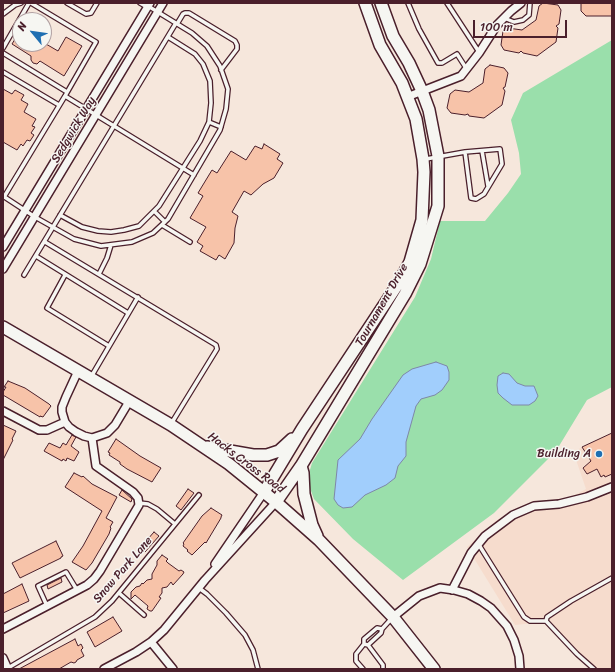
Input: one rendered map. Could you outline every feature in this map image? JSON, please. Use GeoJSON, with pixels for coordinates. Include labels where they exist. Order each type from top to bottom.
{"type":"FeatureCollection","features":[{"type":"Feature","properties":{"kind":"street","name":"Sedgwick Way"},"geometry":{"type":"LineString","coordinates":[[3,269],[163,3]]}},
{"type":"Feature","properties":{"kind":"street","name":"Tournament Drive"},"geometry":{"type":"LineString","coordinates":[[104,669],[151,642],[168,625],[199,588],[264,492],[299,434],[398,284],[410,262],[422,220],[424,172],[423,159],[416,119],[402,83],[380,45],[365,3]]}},
{"type":"Feature","properties":{"kind":"street","name":"Tournament Drive"},"geometry":{"type":"LineString","coordinates":[[205,580],[276,502],[301,466],[405,294],[420,264],[438,206],[438,156],[429,110],[409,63],[393,36],[381,3]]}},
{"type":"Feature","properties":{"kind":"street"},"geometry":{"type":"LineString","coordinates":[[407,97],[461,76],[479,53],[497,25],[521,3]]}},
{"type":"Feature","properties":{"kind":"street","name":"Sedgwick Way"},"geometry":{"type":"LineString","coordinates":[[3,247],[148,5]]}},
{"type":"Feature","properties":{"kind":"street","name":"Hacks Cross Road"},"geometry":{"type":"LineString","coordinates":[[3,327],[78,372],[130,400],[171,425],[229,464],[276,502],[319,540],[393,617],[434,669]]}},
{"type":"Feature","properties":{"kind":"street"},"geometry":{"type":"LineString","coordinates":[[78,372],[62,406],[65,422],[76,432],[92,438],[107,432],[115,424],[130,400]]}},
{"type":"Feature","properties":{"kind":"street"},"geometry":{"type":"LineString","coordinates":[[3,411],[39,430],[47,430],[65,422]]}},
{"type":"Feature","properties":{"kind":"street"},"geometry":{"type":"LineString","coordinates":[[203,446],[253,455],[267,455],[279,451],[299,434]]}},
{"type":"Feature","properties":{"kind":"street"},"geometry":{"type":"LineString","coordinates":[[3,629],[91,582],[100,571],[139,505],[138,498],[133,492],[96,466],[92,438]]}},
{"type":"Feature","properties":{"kind":"street"},"geometry":{"type":"LineString","coordinates":[[301,466],[303,473],[304,494],[308,511],[319,540]]}},
{"type":"Feature","properties":{"kind":"street"},"geometry":{"type":"LineString","coordinates":[[452,590],[471,553],[478,544],[485,536],[513,515],[534,506],[559,504],[612,487]]}},
{"type":"Feature","properties":{"kind":"street"},"geometry":{"type":"LineString","coordinates":[[393,617],[419,596],[440,588],[468,594],[481,601],[498,615],[507,626],[514,640],[519,656],[520,669]]}},
{"type":"Feature","properties":{"kind":"street"},"geometry":{"type":"LineString","coordinates":[[151,642],[173,669]]}},
{"type":"Feature","properties":{"kind":"street"},"geometry":{"type":"LineString","coordinates":[[3,658],[8,669]]}},
{"type":"Feature","properties":{"kind":"lane"},"geometry":{"type":"LineString","coordinates":[[3,14],[15,5],[21,3]]}},
{"type":"Feature","properties":{"kind":"lane"},"geometry":{"type":"LineString","coordinates":[[3,48],[30,3],[96,42],[3,197],[74,239],[101,246],[132,242],[153,233],[168,219],[221,127],[226,109],[228,89],[221,70],[207,46],[177,23],[148,5],[140,3]]}},
{"type":"Feature","properties":{"kind":"lane"},"geometry":{"type":"LineString","coordinates":[[67,3],[86,14],[91,13],[97,3]]}},
{"type":"Feature","properties":{"kind":"lane"},"geometry":{"type":"LineString","coordinates":[[408,3],[419,28],[438,63],[442,63],[457,54],[467,69]]}},
{"type":"Feature","properties":{"kind":"lane"},"geometry":{"type":"LineString","coordinates":[[447,3],[479,53]]}},
{"type":"Feature","properties":{"kind":"lane"},"geometry":{"type":"LineString","coordinates":[[504,18],[514,22],[523,20],[529,15],[530,3]]}},
{"type":"Feature","properties":{"kind":"lane"},"geometry":{"type":"LineString","coordinates":[[24,275],[183,14],[189,13],[235,41],[237,49],[221,70]]}},
{"type":"Feature","properties":{"kind":"lane"},"geometry":{"type":"LineString","coordinates":[[60,215],[82,227],[98,232],[111,232],[139,226],[154,211],[200,141],[209,122],[211,103],[210,81],[203,64],[195,54],[168,37]]}},
{"type":"Feature","properties":{"kind":"lane"},"geometry":{"type":"LineString","coordinates":[[3,53],[96,115],[194,175]]}},
{"type":"Feature","properties":{"kind":"lane"},"geometry":{"type":"LineString","coordinates":[[3,72],[59,105]]}},
{"type":"Feature","properties":{"kind":"lane"},"geometry":{"type":"LineString","coordinates":[[209,122],[221,127]]}},
{"type":"Feature","properties":{"kind":"lane"},"geometry":{"type":"LineString","coordinates":[[423,159],[465,152],[500,149],[502,164],[484,194],[476,199],[470,198],[465,152]]}},
{"type":"Feature","properties":{"kind":"lane"},"geometry":{"type":"LineString","coordinates":[[482,151],[488,186]]}},
{"type":"Feature","properties":{"kind":"lane"},"geometry":{"type":"LineString","coordinates":[[154,211],[164,224],[190,242]]}},
{"type":"Feature","properties":{"kind":"lane"},"geometry":{"type":"LineString","coordinates":[[45,242],[216,345],[217,349],[171,425]]}},
{"type":"Feature","properties":{"kind":"lane"},"geometry":{"type":"LineString","coordinates":[[99,274],[107,258],[111,245]]}},
{"type":"Feature","properties":{"kind":"lane"},"geometry":{"type":"LineString","coordinates":[[36,256],[128,313]]}},
{"type":"Feature","properties":{"kind":"lane"},"geometry":{"type":"LineString","coordinates":[[65,274],[47,308],[109,346]]}},
{"type":"Feature","properties":{"kind":"lane"},"geometry":{"type":"LineString","coordinates":[[91,378],[138,297]]}},
{"type":"Feature","properties":{"kind":"lane","name":"Snow Park Lane"},"geometry":{"type":"LineString","coordinates":[[8,669],[95,617],[119,593],[199,495]]}},
{"type":"Feature","properties":{"kind":"lane"},"geometry":{"type":"LineString","coordinates":[[139,502],[148,504],[157,509],[175,524]]}},
{"type":"Feature","properties":{"kind":"lane"},"geometry":{"type":"LineString","coordinates":[[478,544],[524,617],[530,621],[546,621],[577,654],[594,669]]}},
{"type":"Feature","properties":{"kind":"lane"},"geometry":{"type":"LineString","coordinates":[[47,606],[38,586],[66,572],[78,590]]}},
{"type":"Feature","properties":{"kind":"lane"},"geometry":{"type":"LineString","coordinates":[[546,621],[547,617],[571,601],[612,578]]}},
{"type":"Feature","properties":{"kind":"lane"},"geometry":{"type":"LineString","coordinates":[[199,588],[222,609],[244,635],[253,650],[258,669]]}},
{"type":"Feature","properties":{"kind":"lane"},"geometry":{"type":"LineString","coordinates":[[119,593],[144,615]]}},
{"type":"Feature","properties":{"kind":"lane"},"geometry":{"type":"LineString","coordinates":[[363,669],[356,661],[356,654],[366,644],[381,633],[382,629],[393,617]]}},
{"type":"Feature","properties":{"kind":"lane"},"geometry":{"type":"LineString","coordinates":[[382,629],[377,628],[364,640],[383,665],[383,669]]}},
{"type":"Feature","properties":{"kind":"shaded area"},"geometry":{"type":"Polygon","coordinates":[[[612,437],[612,669],[596,669],[542,622],[515,625],[467,547],[497,520],[531,502],[569,498],[586,489],[573,451],[612,437]]]}},
{"type":"Feature","properties":{"kind":"green space"},"geometry":{"type":"Polygon","coordinates":[[[612,40],[612,387],[587,400],[556,451],[494,513],[403,580],[353,539],[314,499],[307,480],[312,463],[415,297],[431,259],[440,221],[485,221],[508,193],[521,174],[519,153],[511,120],[523,93],[612,40]]]}},
{"type":"Feature","properties":{"kind":"water"},"geometry":{"type":"Polygon","coordinates":[[[436,362],[447,366],[449,380],[442,390],[435,395],[421,399],[416,406],[406,442],[406,456],[398,466],[395,478],[386,485],[365,495],[352,507],[343,508],[338,505],[334,499],[338,460],[360,439],[403,375],[412,369],[436,362]]]}},
{"type":"Feature","properties":{"kind":"water"},"geometry":{"type":"Polygon","coordinates":[[[503,373],[509,374],[517,383],[525,386],[534,386],[538,396],[535,401],[529,405],[512,405],[503,398],[498,393],[497,385],[498,376],[503,373]]]}},
{"type":"Feature","properties":{"kind":"building"},"geometry":{"type":"Polygon","coordinates":[[[543,3],[558,5],[561,10],[559,24],[556,26],[558,28],[556,42],[537,56],[523,53],[521,51],[519,53],[504,50],[501,45],[503,31],[508,28],[522,30],[536,20],[539,6],[543,3]]]}},
{"type":"Feature","properties":{"kind":"building"},"geometry":{"type":"Polygon","coordinates":[[[581,3],[612,3],[612,16],[586,16],[581,11],[581,3]]]}},
{"type":"Feature","properties":{"kind":"building"},"geometry":{"type":"Polygon","coordinates":[[[66,37],[82,46],[64,76],[40,61],[37,64],[33,63],[31,56],[25,52],[52,52],[52,48],[58,51],[66,37]]]}},
{"type":"Feature","properties":{"kind":"building"},"geometry":{"type":"Polygon","coordinates":[[[490,65],[504,68],[508,73],[505,87],[503,88],[505,91],[502,105],[484,118],[469,116],[468,114],[451,113],[447,108],[450,94],[455,90],[469,92],[483,83],[485,69],[490,65]]]}},
{"type":"Feature","properties":{"kind":"building"},"geometry":{"type":"Polygon","coordinates":[[[3,89],[12,94],[15,90],[24,95],[21,100],[28,104],[24,112],[36,119],[32,126],[35,127],[31,133],[34,135],[30,141],[27,140],[23,146],[21,144],[17,150],[3,142],[3,89]]]}},
{"type":"Feature","properties":{"kind":"building"},"geometry":{"type":"Polygon","coordinates":[[[264,144],[280,154],[277,159],[283,163],[274,178],[263,184],[251,195],[244,191],[232,212],[238,216],[235,228],[234,243],[225,259],[219,255],[216,260],[200,251],[203,246],[197,242],[206,227],[190,218],[203,196],[198,193],[212,170],[217,173],[231,151],[246,160],[255,146],[262,149],[264,144]]]}},
{"type":"Feature","properties":{"kind":"building"},"geometry":{"type":"Polygon","coordinates":[[[8,381],[25,388],[51,406],[43,417],[40,417],[3,395],[6,387],[4,387],[8,381]]]}},
{"type":"Feature","properties":{"kind":"building"},"geometry":{"type":"Polygon","coordinates":[[[3,425],[16,431],[3,460],[3,425]]]}},
{"type":"Feature","properties":{"kind":"building","name":"Building A"},"geometry":{"type":"Polygon","coordinates":[[[612,433],[612,474],[601,477],[597,469],[587,474],[583,468],[591,461],[582,447],[612,433]]]}},
{"type":"Feature","properties":{"kind":"building"},"geometry":{"type":"Polygon","coordinates":[[[72,435],[76,437],[71,446],[79,452],[74,461],[67,458],[66,461],[63,459],[62,461],[44,451],[49,443],[60,448],[63,443],[66,445],[72,435]]]}},
{"type":"Feature","properties":{"kind":"building"},"geometry":{"type":"Polygon","coordinates":[[[116,439],[140,456],[161,468],[152,482],[127,469],[120,464],[120,462],[109,455],[110,453],[108,452],[116,439]]]}},
{"type":"Feature","properties":{"kind":"building"},"geometry":{"type":"Polygon","coordinates":[[[74,473],[82,477],[83,476],[92,484],[117,497],[106,518],[113,522],[110,527],[109,534],[92,563],[86,570],[72,562],[83,546],[102,511],[65,487],[74,473]]]}},
{"type":"Feature","properties":{"kind":"building"},"geometry":{"type":"Polygon","coordinates":[[[188,489],[194,493],[181,510],[176,506],[188,489]]]}},
{"type":"Feature","properties":{"kind":"building"},"geometry":{"type":"Polygon","coordinates":[[[122,490],[132,499],[131,502],[119,495],[122,490]]]}},
{"type":"Feature","properties":{"kind":"building"},"geometry":{"type":"Polygon","coordinates":[[[211,508],[222,515],[221,518],[206,543],[205,542],[192,555],[183,546],[183,543],[202,516],[211,508]]]}},
{"type":"Feature","properties":{"kind":"building"},"geometry":{"type":"Polygon","coordinates":[[[154,532],[159,536],[145,552],[140,548],[154,532]]]}},
{"type":"Feature","properties":{"kind":"building"},"geometry":{"type":"Polygon","coordinates":[[[56,541],[63,556],[20,578],[12,563],[56,541]]]}},
{"type":"Feature","properties":{"kind":"building"},"geometry":{"type":"Polygon","coordinates":[[[162,555],[168,559],[166,561],[168,563],[179,571],[181,570],[184,572],[173,585],[171,582],[167,587],[162,588],[162,593],[159,597],[161,598],[152,611],[150,611],[147,609],[148,606],[135,595],[131,599],[131,592],[142,583],[143,584],[147,580],[152,579],[152,574],[157,565],[157,561],[162,555]]]}},
{"type":"Feature","properties":{"kind":"building"},"geometry":{"type":"Polygon","coordinates":[[[61,578],[62,582],[48,589],[47,585],[61,578]]]}},
{"type":"Feature","properties":{"kind":"building"},"geometry":{"type":"Polygon","coordinates":[[[22,584],[29,601],[3,613],[3,594],[22,584]]]}},
{"type":"Feature","properties":{"kind":"building"},"geometry":{"type":"Polygon","coordinates":[[[113,617],[122,631],[95,647],[87,632],[113,617]]]}},
{"type":"Feature","properties":{"kind":"building"},"geometry":{"type":"Polygon","coordinates":[[[75,639],[78,646],[81,644],[83,648],[81,650],[84,656],[76,662],[71,662],[59,669],[19,669],[75,639]]]}},
{"type":"Feature","properties":{"kind":"place","name":"Building A"},"geometry":{"type":"Point","coordinates":[599,454]}}]}
